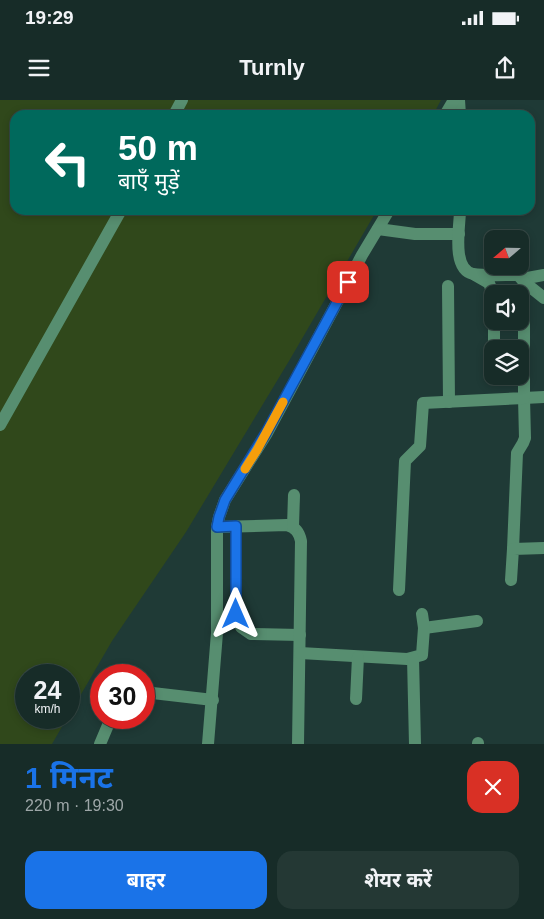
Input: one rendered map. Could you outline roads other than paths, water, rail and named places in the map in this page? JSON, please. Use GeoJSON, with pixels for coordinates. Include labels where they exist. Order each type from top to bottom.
{"type":"FeatureCollection","features":[{"type":"Feature","properties":{"kind":"street"},"geometry":{"type":"LineString","coordinates":[[0,425],[118,215]]}},
{"type":"Feature","properties":{"kind":"street"},"geometry":{"type":"LineString","coordinates":[[208,744],[217,633],[217,527],[219,517],[225,500],[266,433],[362,255],[387,215]]}},
{"type":"Feature","properties":{"kind":"street"},"geometry":{"type":"LineString","coordinates":[[460,215],[459,259],[465,269],[489,285]]}},
{"type":"Feature","properties":{"kind":"street"},"geometry":{"type":"LineString","coordinates":[[378,229],[415,234],[459,234]]}},
{"type":"Feature","properties":{"kind":"street"},"geometry":{"type":"LineString","coordinates":[[474,274],[516,275],[544,298]]}},
{"type":"Feature","properties":{"kind":"street"},"geometry":{"type":"LineString","coordinates":[[523,280],[544,275]]}},
{"type":"Feature","properties":{"kind":"street"},"geometry":{"type":"LineString","coordinates":[[511,580],[517,453],[524,438],[523,280]]}},
{"type":"Feature","properties":{"kind":"street"},"geometry":{"type":"LineString","coordinates":[[448,286],[448,402]]}},
{"type":"Feature","properties":{"kind":"street"},"geometry":{"type":"LineString","coordinates":[[399,590],[405,461],[420,446],[423,403],[544,397]]}},
{"type":"Feature","properties":{"kind":"street"},"geometry":{"type":"LineString","coordinates":[[293,527],[294,495]]}},
{"type":"Feature","properties":{"kind":"street"},"geometry":{"type":"LineString","coordinates":[[217,527],[283,524],[293,527],[298,531],[301,541],[298,744]]}},
{"type":"Feature","properties":{"kind":"street"},"geometry":{"type":"LineString","coordinates":[[236,526],[236,614],[240,626],[251,634],[300,635]]}},
{"type":"Feature","properties":{"kind":"street"},"geometry":{"type":"LineString","coordinates":[[512,549],[544,548]]}},
{"type":"Feature","properties":{"kind":"street"},"geometry":{"type":"LineString","coordinates":[[300,652],[358,657],[413,658],[422,654],[424,628],[422,614]]}},
{"type":"Feature","properties":{"kind":"street"},"geometry":{"type":"LineString","coordinates":[[424,628],[477,621]]}},
{"type":"Feature","properties":{"kind":"street"},"geometry":{"type":"LineString","coordinates":[[356,699],[358,657]]}},
{"type":"Feature","properties":{"kind":"street"},"geometry":{"type":"LineString","coordinates":[[413,658],[416,744]]}},
{"type":"Feature","properties":{"kind":"street"},"geometry":{"type":"LineString","coordinates":[[155,693],[212,700]]}},
{"type":"Feature","properties":{"kind":"street"},"geometry":{"type":"LineString","coordinates":[[100,744],[106,729]]}}]}
